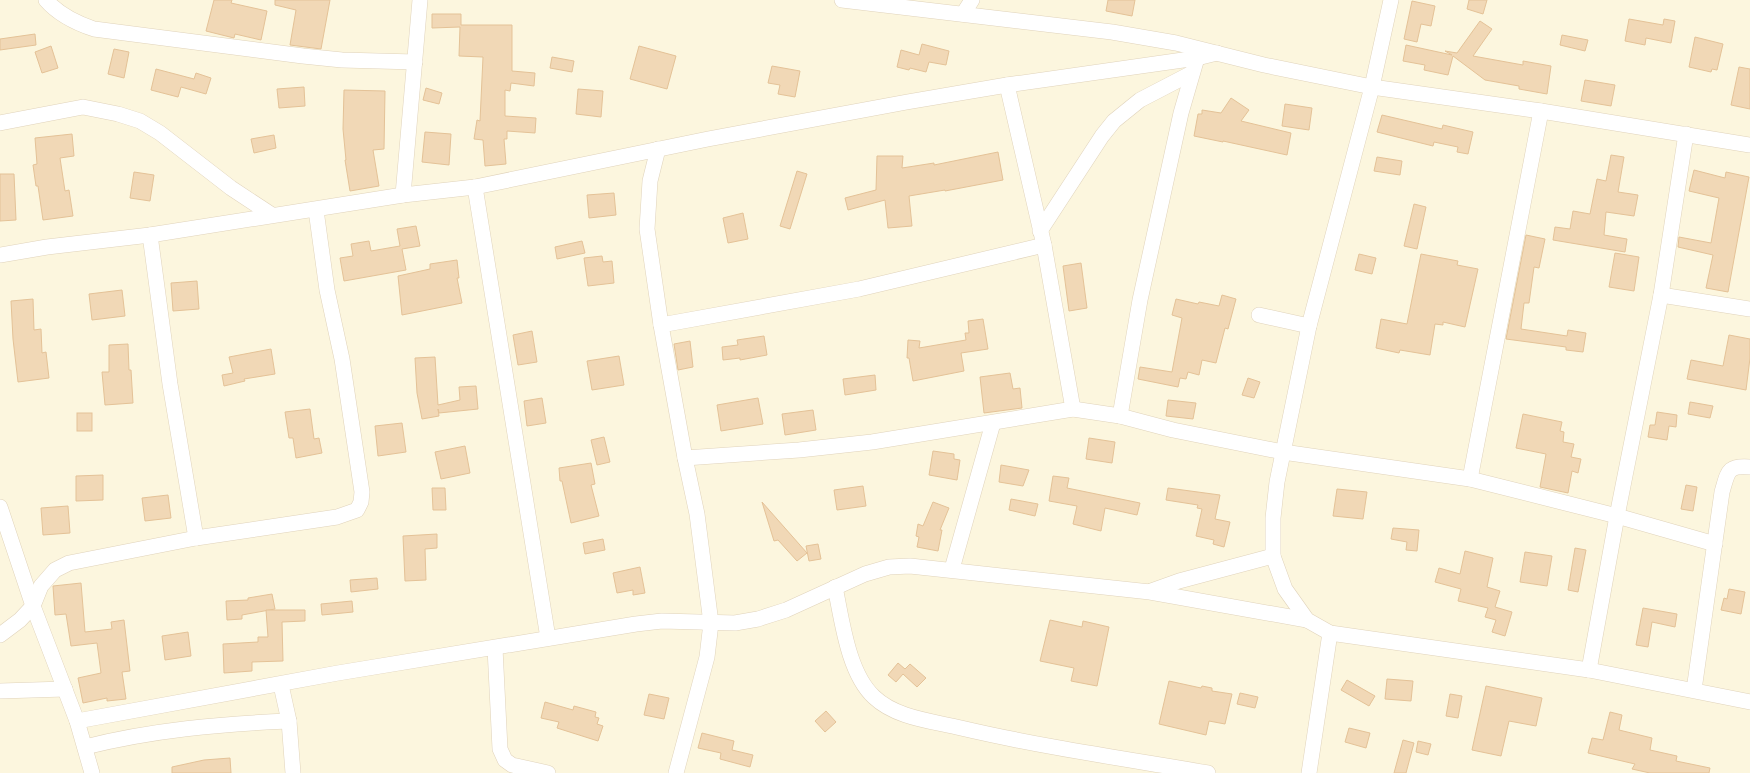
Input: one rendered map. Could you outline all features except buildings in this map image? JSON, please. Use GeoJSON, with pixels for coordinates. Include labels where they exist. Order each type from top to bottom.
{"type":"FeatureCollection","features":[{"type":"Feature","properties":{"kind":"street"},"geometry":{"type":"LineString","coordinates":[[46,0],[57,11],[75,23],[94,29],[342,60],[416,62]]}},
{"type":"Feature","properties":{"kind":"street"},"geometry":{"type":"LineString","coordinates":[[403,195],[416,62],[420,0]]}},
{"type":"Feature","properties":{"kind":"street"},"geometry":{"type":"LineString","coordinates":[[842,0],[1119,33],[1176,43],[1264,65],[1372,87],[1541,111],[1750,145]]}},
{"type":"Feature","properties":{"kind":"street"},"geometry":{"type":"LineString","coordinates":[[963,14],[972,0]]}},
{"type":"Feature","properties":{"kind":"street"},"geometry":{"type":"LineString","coordinates":[[1307,620],[1285,589],[1273,556],[1273,518],[1277,482],[1309,326],[1372,87],[1391,0]]}},
{"type":"Feature","properties":{"kind":"street"},"geometry":{"type":"LineString","coordinates":[[0,255],[47,247],[316,210],[403,195],[475,187],[658,149],[899,103],[1007,85],[1197,58],[1217,53]]}},
{"type":"Feature","properties":{"kind":"street"},"geometry":{"type":"LineString","coordinates":[[1120,416],[1140,300],[1181,113],[1197,58]]}},
{"type":"Feature","properties":{"kind":"street"},"geometry":{"type":"LineString","coordinates":[[1040,231],[1102,136],[1114,121],[1140,100],[1192,73]]}},
{"type":"Feature","properties":{"kind":"street"},"geometry":{"type":"LineString","coordinates":[[1007,85],[1044,246],[1073,409]]}},
{"type":"Feature","properties":{"kind":"street"},"geometry":{"type":"LineString","coordinates":[[0,123],[82,107],[118,114],[133,119],[160,133],[231,188],[272,215]]}},
{"type":"Feature","properties":{"kind":"street"},"geometry":{"type":"LineString","coordinates":[[1470,479],[1541,111]]}},
{"type":"Feature","properties":{"kind":"street"},"geometry":{"type":"LineString","coordinates":[[1589,670],[1617,516],[1661,295],[1686,134]]}},
{"type":"Feature","properties":{"kind":"street"},"geometry":{"type":"LineString","coordinates":[[658,149],[650,181],[647,229],[661,325],[685,458],[697,514],[711,623],[707,657],[676,773]]}},
{"type":"Feature","properties":{"kind":"street"},"geometry":{"type":"LineString","coordinates":[[475,187],[548,638]]}},
{"type":"Feature","properties":{"kind":"street"},"geometry":{"type":"LineString","coordinates":[[0,635],[20,620],[33,606],[41,586],[55,570],[69,563],[196,538],[337,517],[357,510],[361,502],[362,492],[342,359],[327,290],[316,210]]}},
{"type":"Feature","properties":{"kind":"street"},"geometry":{"type":"LineString","coordinates":[[150,234],[170,384],[196,538]]}},
{"type":"Feature","properties":{"kind":"street"},"geometry":{"type":"LineString","coordinates":[[661,325],[859,288],[1044,246]]}},
{"type":"Feature","properties":{"kind":"street"},"geometry":{"type":"LineString","coordinates":[[1661,295],[1750,309]]}},
{"type":"Feature","properties":{"kind":"street"},"geometry":{"type":"LineString","coordinates":[[1259,315],[1309,326]]}},
{"type":"Feature","properties":{"kind":"street"},"geometry":{"type":"LineString","coordinates":[[685,458],[799,450],[872,442],[1073,409],[1120,416],[1173,430],[1283,452],[1470,479],[1617,516],[1715,544]]}},
{"type":"Feature","properties":{"kind":"street"},"geometry":{"type":"LineString","coordinates":[[952,569],[993,423]]}},
{"type":"Feature","properties":{"kind":"street"},"geometry":{"type":"LineString","coordinates":[[1694,690],[1722,492],[1727,476],[1733,468],[1750,467]]}},
{"type":"Feature","properties":{"kind":"street"},"geometry":{"type":"LineString","coordinates":[[0,507],[33,606],[77,721],[92,773]]}},
{"type":"Feature","properties":{"kind":"street"},"geometry":{"type":"LineString","coordinates":[[1150,592],[1178,581],[1273,556]]}},
{"type":"Feature","properties":{"kind":"street"},"geometry":{"type":"LineString","coordinates":[[77,721],[281,685],[338,673],[548,638],[662,621],[735,623],[758,619],[786,610],[865,574],[889,567],[910,566],[952,569],[1150,592],[1307,620],[1330,633],[1589,670],[1750,702]]}},
{"type":"Feature","properties":{"kind":"street"},"geometry":{"type":"LineString","coordinates":[[835,587],[844,629],[854,663],[864,685],[888,708],[918,718],[1002,738],[1208,773]]}},
{"type":"Feature","properties":{"kind":"street"},"geometry":{"type":"LineString","coordinates":[[1309,773],[1330,633]]}},
{"type":"Feature","properties":{"kind":"street"},"geometry":{"type":"LineString","coordinates":[[495,648],[500,749],[505,760],[521,770],[548,773]]}},
{"type":"Feature","properties":{"kind":"street"},"geometry":{"type":"LineString","coordinates":[[281,685],[289,721],[293,773]]}},
{"type":"Feature","properties":{"kind":"street"},"geometry":{"type":"LineString","coordinates":[[0,691],[65,690]]}},
{"type":"Feature","properties":{"kind":"street"},"geometry":{"type":"LineString","coordinates":[[85,747],[122,738],[185,728],[289,721]]}}]}
